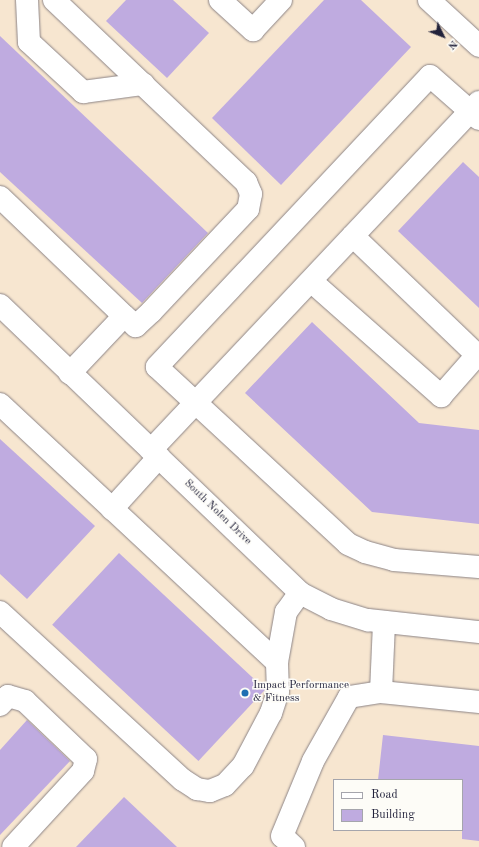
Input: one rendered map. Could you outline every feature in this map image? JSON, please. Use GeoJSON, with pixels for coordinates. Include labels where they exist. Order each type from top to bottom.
{"type":"FeatureCollection","features":[{"type":"Feature","properties":{"kind":"street"},"geometry":{"type":"LineString","coordinates":[[27,0],[29,42],[82,92],[143,84]]}},
{"type":"Feature","properties":{"kind":"street"},"geometry":{"type":"LineString","coordinates":[[0,197],[136,326],[248,209],[251,194],[246,182],[54,0]]}},
{"type":"Feature","properties":{"kind":"street"},"geometry":{"type":"LineString","coordinates":[[220,0],[253,30],[281,0]]}},
{"type":"Feature","properties":{"kind":"street"},"geometry":{"type":"LineString","coordinates":[[437,2],[479,46]]}},
{"type":"Feature","properties":{"kind":"street"},"geometry":{"type":"LineString","coordinates":[[112,509],[195,403],[353,236],[476,111],[430,76],[158,367],[195,403],[348,544],[365,552],[394,560],[479,567]]}},
{"type":"Feature","properties":{"kind":"street"},"geometry":{"type":"LineString","coordinates":[[311,281],[441,396],[477,355],[353,236]]}},
{"type":"Feature","properties":{"kind":"street","name":"South Nolen Drive"},"geometry":{"type":"LineString","coordinates":[[1,308],[300,593],[331,609],[368,620],[479,632]]}},
{"type":"Feature","properties":{"kind":"street"},"geometry":{"type":"LineString","coordinates":[[70,373],[124,316]]}},
{"type":"Feature","properties":{"kind":"street"},"geometry":{"type":"LineString","coordinates":[[0,404],[277,662]]}},
{"type":"Feature","properties":{"kind":"street"},"geometry":{"type":"LineString","coordinates":[[0,612],[178,775],[197,789],[210,791],[225,785],[243,766],[271,713],[278,692],[277,662],[286,612],[300,593]]}},
{"type":"Feature","properties":{"kind":"street"},"geometry":{"type":"LineString","coordinates":[[381,692],[384,622]]}},
{"type":"Feature","properties":{"kind":"street"},"geometry":{"type":"LineString","coordinates":[[294,847],[282,836],[313,761],[349,697],[381,692],[479,702]]}},
{"type":"Feature","properties":{"kind":"street"},"geometry":{"type":"LineString","coordinates":[[0,705],[8,696],[25,701],[86,759],[83,771],[13,847]]}},
{"type":"Feature","properties":{"kind":"building"},"geometry":{"type":"Polygon","coordinates":[[[126,0],[173,0],[209,33],[167,78],[106,21],[126,0]]]}},
{"type":"Feature","properties":{"kind":"building"},"geometry":{"type":"Polygon","coordinates":[[[324,0],[361,0],[411,47],[281,185],[212,118],[324,0]]]}},
{"type":"Feature","properties":{"kind":"building"},"geometry":{"type":"Polygon","coordinates":[[[0,36],[208,233],[142,303],[0,172],[0,36]]]}},
{"type":"Feature","properties":{"kind":"building"},"geometry":{"type":"Polygon","coordinates":[[[463,162],[479,177],[479,308],[398,231],[463,162]]]}},
{"type":"Feature","properties":{"kind":"building"},"geometry":{"type":"Polygon","coordinates":[[[312,322],[419,423],[479,430],[479,524],[372,512],[245,393],[312,322]]]}},
{"type":"Feature","properties":{"kind":"building"},"geometry":{"type":"Polygon","coordinates":[[[0,439],[95,526],[27,599],[0,574],[0,439]]]}},
{"type":"Feature","properties":{"kind":"building"},"geometry":{"type":"Polygon","coordinates":[[[119,553],[265,689],[198,761],[52,625],[119,553]]]}},
{"type":"Feature","properties":{"kind":"building"},"geometry":{"type":"Polygon","coordinates":[[[27,720],[70,761],[0,835],[0,750],[27,720]]]}},
{"type":"Feature","properties":{"kind":"building"},"geometry":{"type":"Polygon","coordinates":[[[383,735],[479,746],[479,841],[462,839],[463,779],[378,779],[383,735]]]}},
{"type":"Feature","properties":{"kind":"building"},"geometry":{"type":"Polygon","coordinates":[[[124,797],[177,847],[76,847],[124,797]]]}},
{"type":"Feature","properties":{"kind":"place","name":"Impact Performance & Fitness"},"geometry":{"type":"Point","coordinates":[245,693]}}]}
